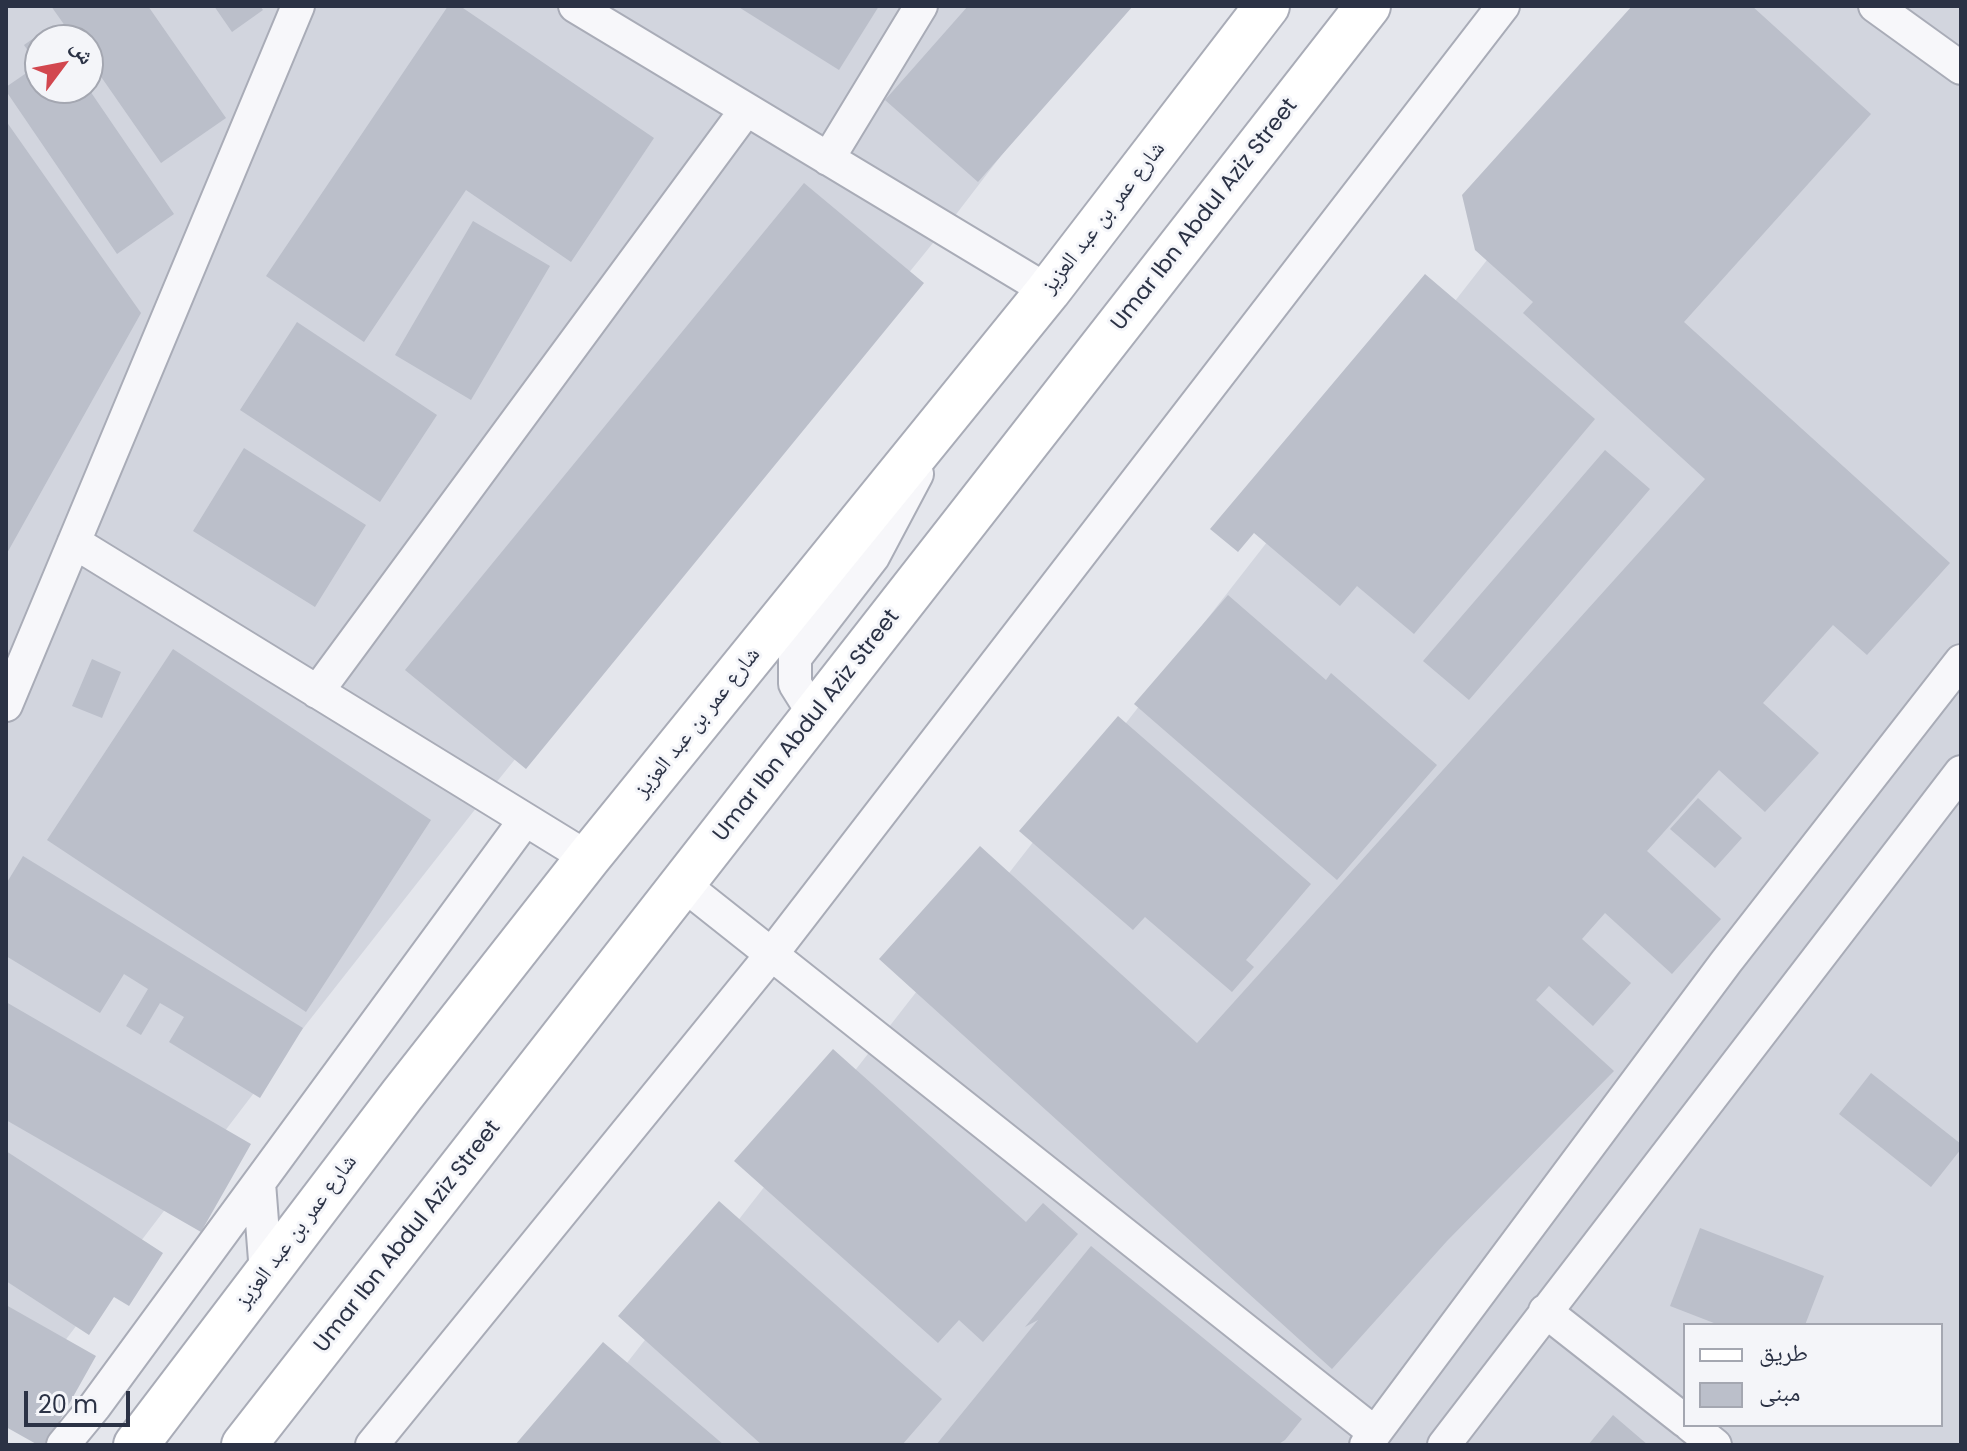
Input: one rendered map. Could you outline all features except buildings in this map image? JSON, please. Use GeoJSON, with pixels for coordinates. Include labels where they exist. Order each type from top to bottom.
{"type":"FeatureCollection","features":[{"type":"Feature","properties":{"kind":"main road","name":"شارع عمر بن عبد العزيز"},"geometry":{"type":"LineString","coordinates":[[136,1445],[588,858],[1048,291],[1267,6]]}},
{"type":"Feature","properties":{"kind":"main road","name":"Umar Ibn Abdul Aziz Street"},"geometry":{"type":"LineString","coordinates":[[244,1445],[1368,6]]}},
{"type":"Feature","properties":{"kind":"street"},"geometry":{"type":"LineString","coordinates":[[6,705],[298,6]]}},
{"type":"Feature","properties":{"kind":"street"},"geometry":{"type":"LineString","coordinates":[[575,6],[1048,291]]}},
{"type":"Feature","properties":{"kind":"street"},"geometry":{"type":"LineString","coordinates":[[828,159],[921,6]]}},
{"type":"Feature","properties":{"kind":"street"},"geometry":{"type":"LineString","coordinates":[[372,1445],[771,955],[1503,6]]}},
{"type":"Feature","properties":{"kind":"street"},"geometry":{"type":"LineString","coordinates":[[1875,6],[1961,68]]}},
{"type":"Feature","properties":{"kind":"street"},"geometry":{"type":"LineString","coordinates":[[317,692],[746,110]]}},
{"type":"Feature","properties":{"kind":"street"},"geometry":{"type":"LineString","coordinates":[[815,716],[795,684],[795,658],[873,557],[951,411]]}},
{"type":"Feature","properties":{"kind":"street"},"geometry":{"type":"LineString","coordinates":[[74,542],[588,858]]}},
{"type":"Feature","properties":{"kind":"street"},"geometry":{"type":"LineString","coordinates":[[684,885],[1370,1439],[1726,962],[1961,661]]}},
{"type":"Feature","properties":{"kind":"street"},"geometry":{"type":"LineString","coordinates":[[1444,1445],[1961,772]]}},
{"type":"Feature","properties":{"kind":"street"},"geometry":{"type":"LineString","coordinates":[[63,1445],[95,1406],[525,820]]}},
{"type":"Feature","properties":{"kind":"street"},"geometry":{"type":"LineString","coordinates":[[259,1183],[266,1273]]}},
{"type":"Feature","properties":{"kind":"street"},"geometry":{"type":"LineString","coordinates":[[1545,1311],[1683,1419]]}},
{"type":"Feature","properties":{"kind":"street"},"geometry":{"type":"LineString","coordinates":[[1692,1427],[1715,1445]]}},
{"type":"Feature","properties":{"kind":"shaded area"},"geometry":{"type":"Polygon","coordinates":[[[6,6],[1116,6],[954,217],[495,784],[308,1022],[6,1418],[6,6]]]}},
{"type":"Feature","properties":{"kind":"shaded area"},"geometry":{"type":"Polygon","coordinates":[[[1685,6],[1961,6],[1961,1445],[563,1445],[1685,6]]]}}]}
